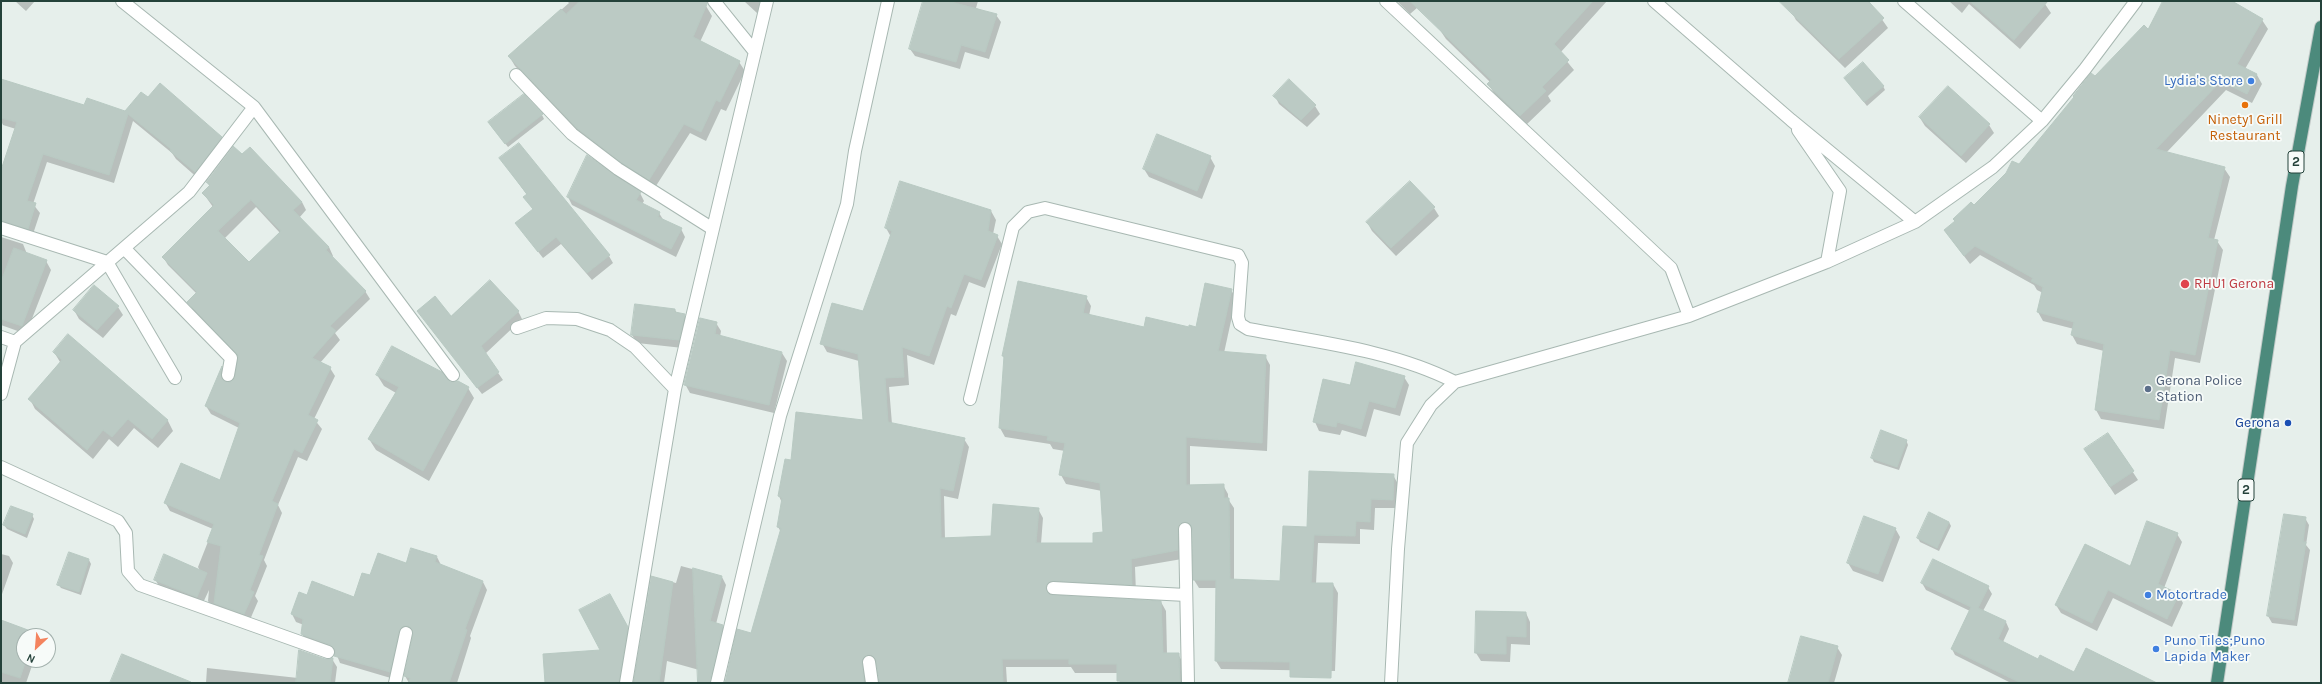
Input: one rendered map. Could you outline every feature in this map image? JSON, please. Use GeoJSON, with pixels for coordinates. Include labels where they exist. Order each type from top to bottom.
{"type":"FeatureCollection","features":[{"type":"Feature","properties":{"kind":"highway","name":"2"},"geometry":{"type":"LineString","coordinates":[[2217,683],[2292,186],[2321,27]]}},
{"type":"Feature","properties":{"kind":"street"},"geometry":{"type":"LineString","coordinates":[[122,1],[254,107],[454,375]]}},
{"type":"Feature","properties":{"kind":"street"},"geometry":{"type":"LineString","coordinates":[[714,1],[755,52]]}},
{"type":"Feature","properties":{"kind":"street"},"geometry":{"type":"LineString","coordinates":[[626,683],[675,389],[767,1]]}},
{"type":"Feature","properties":{"kind":"street"},"geometry":{"type":"LineString","coordinates":[[717,683],[780,416],[847,204],[854,151],[888,1]]}},
{"type":"Feature","properties":{"kind":"street"},"geometry":{"type":"LineString","coordinates":[[1386,1],[1671,268],[1689,316]]}},
{"type":"Feature","properties":{"kind":"street"},"geometry":{"type":"LineString","coordinates":[[1654,1],[1792,120],[1916,222]]}},
{"type":"Feature","properties":{"kind":"street"},"geometry":{"type":"LineString","coordinates":[[1904,1],[2042,121]]}},
{"type":"Feature","properties":{"kind":"street"},"geometry":{"type":"LineString","coordinates":[[1391,683],[1398,549],[1407,443],[1431,405],[1455,382],[1689,316],[1827,262],[1916,222],[1993,167],[2042,121],[2086,69],[2136,1]]}},
{"type":"Feature","properties":{"kind":"street"},"geometry":{"type":"LineString","coordinates":[[516,75],[572,134],[618,169],[713,229]]}},
{"type":"Feature","properties":{"kind":"street"},"geometry":{"type":"LineString","coordinates":[[1,394],[15,342],[189,192],[254,107]]}},
{"type":"Feature","properties":{"kind":"street"},"geometry":{"type":"LineString","coordinates":[[1792,120],[1840,190],[1827,262]]}},
{"type":"Feature","properties":{"kind":"street"},"geometry":{"type":"LineString","coordinates":[[970,400],[1013,227],[1028,212],[1045,208],[1238,255],[1242,263],[1238,317],[1240,324],[1248,329],[1347,348],[1418,365],[1455,382]]}},
{"type":"Feature","properties":{"kind":"street"},"geometry":{"type":"LineString","coordinates":[[1,228],[107,262],[175,378]]}},
{"type":"Feature","properties":{"kind":"street"},"geometry":{"type":"LineString","coordinates":[[124,248],[231,358],[228,375]]}},
{"type":"Feature","properties":{"kind":"street"},"geometry":{"type":"LineString","coordinates":[[517,328],[546,318],[577,318],[610,330],[635,347],[675,389]]}},
{"type":"Feature","properties":{"kind":"street"},"geometry":{"type":"LineString","coordinates":[[1,338],[15,342]]}},
{"type":"Feature","properties":{"kind":"street"},"geometry":{"type":"LineString","coordinates":[[1,467],[118,521],[126,533],[128,571],[140,584],[328,652]]}},
{"type":"Feature","properties":{"kind":"street"},"geometry":{"type":"LineString","coordinates":[[1185,529],[1188,683]]}},
{"type":"Feature","properties":{"kind":"street"},"geometry":{"type":"LineString","coordinates":[[1053,588],[1186,595]]}},
{"type":"Feature","properties":{"kind":"street"},"geometry":{"type":"LineString","coordinates":[[395,683],[406,633]]}},
{"type":"Feature","properties":{"kind":"street"},"geometry":{"type":"LineString","coordinates":[[869,662],[872,683]]}},
{"type":"Feature","properties":{"kind":"building"},"geometry":{"type":"Polygon","coordinates":[[[580,1],[707,1],[693,37],[740,61],[720,102],[716,100],[701,132],[684,124],[649,180],[622,163],[577,128],[508,56],[561,9],[566,14],[580,1]]]}},
{"type":"Feature","properties":{"kind":"building"},"geometry":{"type":"Polygon","coordinates":[[[923,1],[947,1],[997,14],[985,52],[961,45],[956,62],[909,49],[923,1]]]}},
{"type":"Feature","properties":{"kind":"building"},"geometry":{"type":"Polygon","coordinates":[[[1410,1],[1593,1],[1554,44],[1569,60],[1542,87],[1546,91],[1520,116],[1487,84],[1491,80],[1410,1]]]}},
{"type":"Feature","properties":{"kind":"building"},"geometry":{"type":"Polygon","coordinates":[[[1779,1],[1868,1],[1884,18],[1839,59],[1779,1]]]}},
{"type":"Feature","properties":{"kind":"building"},"geometry":{"type":"Polygon","coordinates":[[[1970,1],[2048,1],[2014,40],[1970,1]]]}},
{"type":"Feature","properties":{"kind":"building"},"geometry":{"type":"Polygon","coordinates":[[[2163,1],[2232,1],[2263,19],[2237,64],[2257,74],[2247,94],[2221,81],[2156,149],[2225,167],[2208,238],[2218,240],[2195,355],[2170,350],[2159,420],[2095,410],[2104,344],[2071,335],[2074,322],[2037,312],[2043,287],[2031,281],[2033,278],[1975,246],[1964,256],[1944,230],[1955,221],[1953,219],[1971,202],[1974,205],[2006,173],[2012,161],[2019,164],[2074,97],[2073,96],[2091,73],[2095,76],[2144,25],[2148,29],[2163,1]]]}},
{"type":"Feature","properties":{"kind":"building"},"geometry":{"type":"Polygon","coordinates":[[[1863,62],[1884,86],[1864,102],[1844,78],[1863,62]]]}},
{"type":"Feature","properties":{"kind":"building"},"geometry":{"type":"Polygon","coordinates":[[[1,79],[84,105],[87,98],[125,111],[141,92],[148,97],[160,83],[222,137],[195,172],[170,151],[171,149],[128,114],[109,175],[43,154],[27,201],[36,203],[28,229],[1,221],[1,170],[17,122],[1,118],[1,79]]]}},
{"type":"Feature","properties":{"kind":"building"},"geometry":{"type":"Polygon","coordinates":[[[1289,79],[1316,105],[1301,120],[1273,96],[1289,79]]]}},
{"type":"Feature","properties":{"kind":"building"},"geometry":{"type":"Polygon","coordinates":[[[1948,86],[1990,124],[1961,156],[1919,117],[1948,86]]]}},
{"type":"Feature","properties":{"kind":"building"},"geometry":{"type":"Polygon","coordinates":[[[524,94],[543,114],[505,144],[488,122],[524,94]]]}},
{"type":"Feature","properties":{"kind":"building"},"geometry":{"type":"Polygon","coordinates":[[[1157,134],[1211,156],[1197,191],[1143,169],[1157,134]]]}},
{"type":"Feature","properties":{"kind":"building"},"geometry":{"type":"Polygon","coordinates":[[[519,143],[610,255],[587,273],[556,237],[538,252],[515,223],[533,209],[523,197],[527,194],[499,158],[519,143]]]}},
{"type":"Feature","properties":{"kind":"building"},"geometry":{"type":"Polygon","coordinates":[[[233,146],[242,154],[250,147],[302,202],[293,210],[329,247],[326,250],[366,291],[330,326],[336,331],[312,358],[331,367],[308,415],[318,420],[302,453],[294,449],[272,501],[278,504],[259,555],[263,556],[250,590],[254,592],[244,614],[214,603],[221,546],[207,542],[214,524],[164,503],[181,463],[220,480],[240,423],[205,406],[222,366],[221,374],[223,380],[230,382],[234,379],[238,355],[187,302],[197,292],[162,257],[214,205],[202,193],[210,185],[206,182],[233,146]],[[251,200],[218,231],[249,262],[281,231],[251,200]]]}},
{"type":"Feature","properties":{"kind":"building"},"geometry":{"type":"Polygon","coordinates":[[[587,155],[641,192],[636,200],[660,212],[658,217],[682,228],[671,249],[567,197],[587,155]]]}},
{"type":"Feature","properties":{"kind":"building"},"geometry":{"type":"Polygon","coordinates":[[[900,181],[991,210],[988,231],[998,235],[981,280],[964,274],[951,308],[947,306],[929,356],[902,347],[904,377],[885,378],[888,422],[965,438],[953,491],[940,488],[941,538],[991,536],[993,504],[1039,508],[1036,543],[1093,543],[1093,533],[1103,532],[1100,483],[1059,475],[1065,443],[1047,440],[1048,436],[999,428],[1004,356],[1002,356],[1018,281],[1087,296],[1083,313],[1144,327],[1146,317],[1189,327],[1189,325],[1196,327],[1205,283],[1232,289],[1218,351],[1266,355],[1262,443],[1186,437],[1186,485],[1224,484],[1224,498],[1229,498],[1230,579],[1280,581],[1283,526],[1307,527],[1309,471],[1394,474],[1393,500],[1371,499],[1370,522],[1356,521],[1355,536],[1314,535],[1311,583],[1333,583],[1331,678],[1290,677],[1290,662],[1215,661],[1216,580],[1193,580],[1192,529],[1191,525],[1185,522],[1178,526],[1178,550],[1131,559],[1132,585],[1053,581],[1047,584],[1046,588],[1049,594],[1053,595],[1161,601],[1163,653],[1179,653],[1180,683],[1117,681],[1117,664],[1069,664],[1069,659],[1002,659],[1003,683],[879,683],[876,661],[872,655],[868,655],[862,660],[864,683],[725,683],[737,629],[751,633],[781,528],[777,527],[782,498],[778,496],[785,459],[791,460],[796,412],[863,420],[858,354],[820,344],[832,303],[863,311],[892,231],[885,228],[900,181]]]}},
{"type":"Feature","properties":{"kind":"building"},"geometry":{"type":"Polygon","coordinates":[[[1410,181],[1435,207],[1391,248],[1366,222],[1410,181]]]}},
{"type":"Feature","properties":{"kind":"building"},"geometry":{"type":"Polygon","coordinates":[[[14,248],[47,260],[22,326],[1,319],[1,282],[14,248]]]}},
{"type":"Feature","properties":{"kind":"building"},"geometry":{"type":"Polygon","coordinates":[[[490,280],[519,311],[481,346],[499,372],[477,388],[417,311],[435,296],[451,316],[490,280]]]}},
{"type":"Feature","properties":{"kind":"building"},"geometry":{"type":"Polygon","coordinates":[[[94,285],[119,306],[97,330],[73,310],[94,285]]]}},
{"type":"Feature","properties":{"kind":"building"},"geometry":{"type":"Polygon","coordinates":[[[635,304],[675,309],[675,312],[685,314],[679,340],[631,335],[635,304]]]}},
{"type":"Feature","properties":{"kind":"building"},"geometry":{"type":"Polygon","coordinates":[[[700,318],[717,322],[715,334],[782,352],[769,405],[684,385],[700,318]]]}},
{"type":"Feature","properties":{"kind":"building"},"geometry":{"type":"Polygon","coordinates":[[[68,334],[168,420],[152,439],[128,419],[112,437],[103,430],[87,450],[28,399],[62,360],[53,352],[68,334]]]}},
{"type":"Feature","properties":{"kind":"building"},"geometry":{"type":"Polygon","coordinates":[[[392,346],[442,372],[450,382],[458,381],[469,387],[423,471],[368,439],[399,387],[376,375],[392,346]]]}},
{"type":"Feature","properties":{"kind":"building"},"geometry":{"type":"Polygon","coordinates":[[[1356,362],[1405,376],[1395,408],[1369,401],[1361,429],[1337,422],[1336,427],[1313,422],[1323,379],[1350,385],[1356,362]]]}},
{"type":"Feature","properties":{"kind":"building"},"geometry":{"type":"Polygon","coordinates":[[[1881,430],[1907,440],[1897,467],[1871,458],[1881,430]]]}},
{"type":"Feature","properties":{"kind":"building"},"geometry":{"type":"Polygon","coordinates":[[[2108,433],[2134,471],[2110,487],[2084,449],[2108,433]]]}},
{"type":"Feature","properties":{"kind":"building"},"geometry":{"type":"Polygon","coordinates":[[[11,506],[33,514],[25,534],[3,525],[11,506]]]}},
{"type":"Feature","properties":{"kind":"building"},"geometry":{"type":"Polygon","coordinates":[[[1929,512],[1949,522],[1937,548],[1917,538],[1929,512]]]}},
{"type":"Feature","properties":{"kind":"building"},"geometry":{"type":"Polygon","coordinates":[[[2284,514],[2306,517],[2303,542],[2306,542],[2294,620],[2267,616],[2284,514]]]}},
{"type":"Feature","properties":{"kind":"building"},"geometry":{"type":"Polygon","coordinates":[[[1864,516],[1896,528],[1878,574],[1847,563],[1864,516]]]}},
{"type":"Feature","properties":{"kind":"building"},"geometry":{"type":"Polygon","coordinates":[[[2147,521],[2178,533],[2158,584],[2179,594],[2167,619],[2108,590],[2092,623],[2055,605],[2085,544],[2130,566],[2147,521]]]}},
{"type":"Feature","properties":{"kind":"building"},"geometry":{"type":"Polygon","coordinates":[[[411,548],[437,556],[435,562],[483,581],[465,629],[467,630],[449,683],[408,683],[410,678],[404,676],[413,634],[411,628],[408,626],[403,626],[399,631],[390,672],[334,656],[335,650],[331,645],[301,634],[303,619],[291,614],[299,592],[307,595],[312,581],[354,597],[362,573],[370,575],[378,553],[406,563],[411,548]]]}},
{"type":"Feature","properties":{"kind":"building"},"geometry":{"type":"Polygon","coordinates":[[[69,552],[89,559],[79,592],[57,585],[69,552]]]}},
{"type":"Feature","properties":{"kind":"building"},"geometry":{"type":"Polygon","coordinates":[[[164,554],[207,573],[197,597],[154,580],[164,554]]]}},
{"type":"Feature","properties":{"kind":"building"},"geometry":{"type":"Polygon","coordinates":[[[1933,559],[1989,586],[1978,608],[2006,621],[1998,639],[2038,659],[2040,655],[2074,672],[2086,648],[2157,683],[2021,683],[1951,649],[1971,607],[1921,583],[1933,559]]]}},
{"type":"Feature","properties":{"kind":"building"},"geometry":{"type":"Polygon","coordinates":[[[693,568],[722,576],[710,621],[723,625],[710,683],[698,683],[693,568]]]}},
{"type":"Feature","properties":{"kind":"building"},"geometry":{"type":"Polygon","coordinates":[[[651,576],[673,582],[659,683],[634,683],[651,576]]]}},
{"type":"Feature","properties":{"kind":"building"},"geometry":{"type":"Polygon","coordinates":[[[610,594],[628,627],[619,683],[545,683],[543,654],[600,650],[579,610],[610,594]]]}},
{"type":"Feature","properties":{"kind":"building"},"geometry":{"type":"Polygon","coordinates":[[[1476,611],[1526,612],[1526,637],[1506,636],[1506,654],[1475,653],[1476,611]]]}},
{"type":"Feature","properties":{"kind":"building"},"geometry":{"type":"Polygon","coordinates":[[[1,620],[23,628],[16,628],[16,668],[23,668],[20,678],[1,672],[1,620]]]}},
{"type":"Feature","properties":{"kind":"building"},"geometry":{"type":"Polygon","coordinates":[[[1801,636],[1838,646],[1828,683],[1788,683],[1801,636]]]}},
{"type":"Feature","properties":{"kind":"building"},"geometry":{"type":"Polygon","coordinates":[[[299,650],[325,659],[333,658],[330,683],[296,683],[299,650]]]}},
{"type":"Feature","properties":{"kind":"building"},"geometry":{"type":"Polygon","coordinates":[[[122,654],[191,682],[110,683],[122,654]]]}},
{"type":"Feature","properties":{"kind":"place","name":"Lydia's Store"},"geometry":{"type":"Point","coordinates":[2251,81]}},
{"type":"Feature","properties":{"kind":"place","name":"Ninety1 Grill Restaurant"},"geometry":{"type":"Point","coordinates":[2245,105]}},
{"type":"Feature","properties":{"kind":"place","name":"RHU1 Gerona"},"geometry":{"type":"Point","coordinates":[2185,284]}},
{"type":"Feature","properties":{"kind":"place","name":"Gerona Police Station"},"geometry":{"type":"Point","coordinates":[2148,389]}},
{"type":"Feature","properties":{"kind":"place","name":"Gerona"},"geometry":{"type":"Point","coordinates":[2288,423]}},
{"type":"Feature","properties":{"kind":"place","name":"Motortrade"},"geometry":{"type":"Point","coordinates":[2148,595]}},
{"type":"Feature","properties":{"kind":"place","name":"Puno Tiles;Puno Lapida Maker"},"geometry":{"type":"Point","coordinates":[2156,649]}}]}
